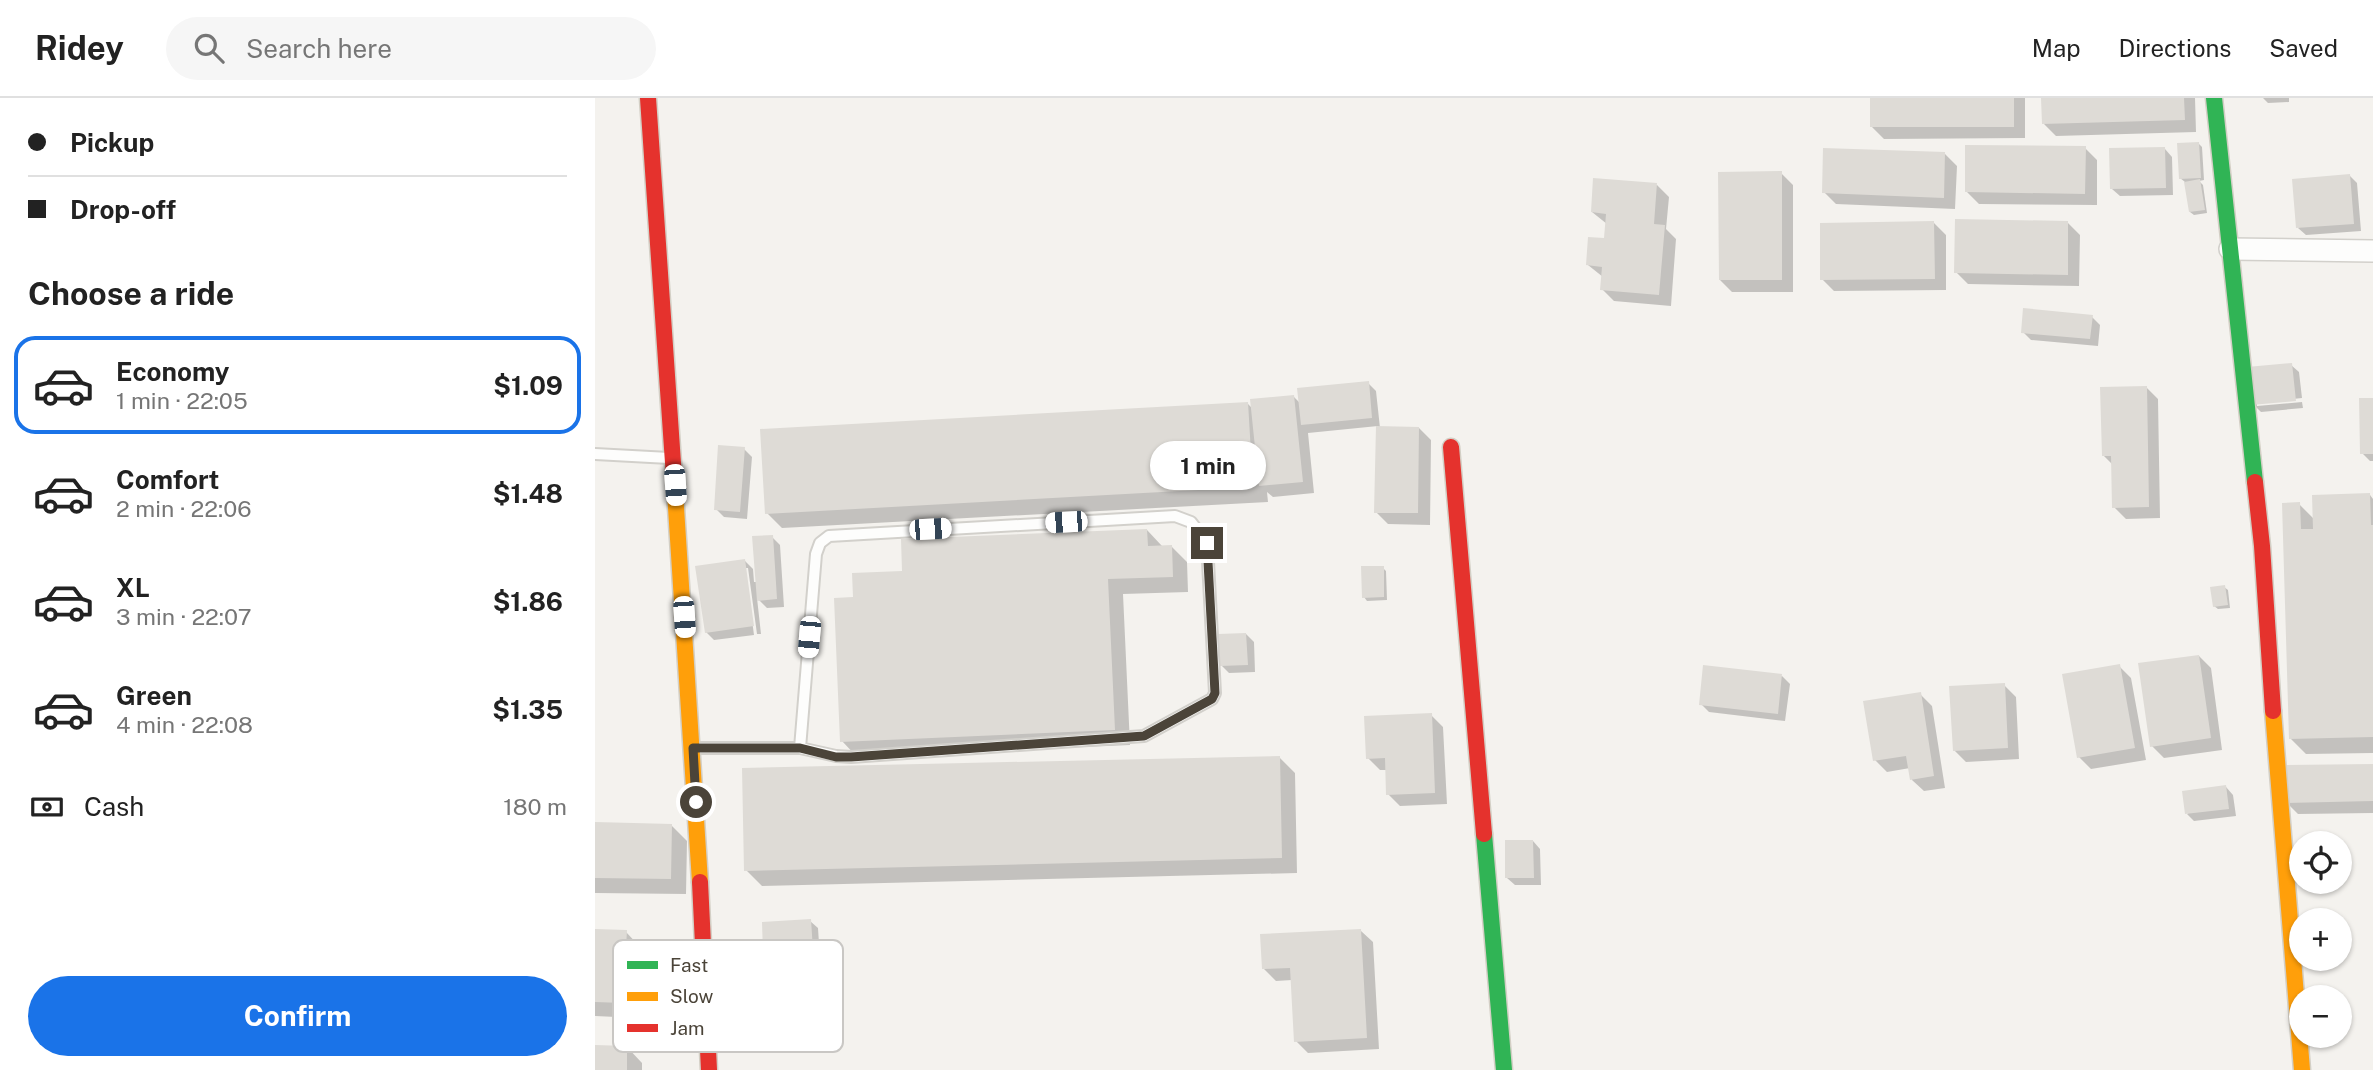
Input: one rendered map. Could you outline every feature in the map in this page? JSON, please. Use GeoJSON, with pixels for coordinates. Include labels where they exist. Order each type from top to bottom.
{"type":"FeatureCollection","features":[{"type":"Feature","properties":{"kind":"street"},"geometry":{"type":"LineString","coordinates":[[647,98],[693,748],[703,940]]}},
{"type":"Feature","properties":{"kind":"street"},"geometry":{"type":"LineString","coordinates":[[2214,98],[2262,546],[2281,827],[2302,1070]]}},
{"type":"Feature","properties":{"kind":"street"},"geometry":{"type":"LineString","coordinates":[[2230,249],[2373,251]]}},
{"type":"Feature","properties":{"kind":"street"},"geometry":{"type":"LineString","coordinates":[[1451,447],[1504,1070]]}},
{"type":"Feature","properties":{"kind":"street"},"geometry":{"type":"LineString","coordinates":[[708,1052],[709,1070]]}},
{"type":"Feature","properties":{"kind":"lane"},"geometry":{"type":"LineString","coordinates":[[595,454],[673,458]]}},
{"type":"Feature","properties":{"kind":"lane"},"geometry":{"type":"LineString","coordinates":[[693,748],[800,748],[836,757],[851,757],[1144,736],[1212,699],[1215,693],[1207,543],[1191,522],[1175,516],[829,536],[820,543],[816,554],[800,748]]}},
{"type":"Feature","properties":{"kind":"building"},"geometry":{"type":"Polygon","coordinates":[[[1870,98],[2014,98],[2014,127],[1870,127],[1870,98]]]}},
{"type":"Feature","properties":{"kind":"building"},"geometry":{"type":"Polygon","coordinates":[[[2041,98],[2184,98],[2185,120],[2042,124],[2041,98]]]}},
{"type":"Feature","properties":{"kind":"building"},"geometry":{"type":"Polygon","coordinates":[[[2199,142],[2201,178],[2179,179],[2177,143],[2199,142]]]}},
{"type":"Feature","properties":{"kind":"building"},"geometry":{"type":"Polygon","coordinates":[[[1965,145],[2086,146],[2085,194],[1965,192],[1965,145]]]}},
{"type":"Feature","properties":{"kind":"building"},"geometry":{"type":"Polygon","coordinates":[[[2165,147],[2166,188],[2110,189],[2109,148],[2165,147]]]}},
{"type":"Feature","properties":{"kind":"building"},"geometry":{"type":"Polygon","coordinates":[[[1823,148],[1945,152],[1944,198],[1822,193],[1823,148]]]}},
{"type":"Feature","properties":{"kind":"building"},"geometry":{"type":"Polygon","coordinates":[[[1782,171],[1782,280],[1719,280],[1718,172],[1782,171]]]}},
{"type":"Feature","properties":{"kind":"building"},"geometry":{"type":"Polygon","coordinates":[[[2350,174],[2354,224],[2296,228],[2292,179],[2350,174]]]}},
{"type":"Feature","properties":{"kind":"building"},"geometry":{"type":"Polygon","coordinates":[[[1593,178],[1657,183],[1654,224],[1665,225],[1659,295],[1600,290],[1602,267],[1586,265],[1588,237],[1604,238],[1606,214],[1591,212],[1593,178]]]}},
{"type":"Feature","properties":{"kind":"building"},"geometry":{"type":"Polygon","coordinates":[[[2200,179],[2205,210],[2189,212],[2184,182],[2200,179]]]}},
{"type":"Feature","properties":{"kind":"building"},"geometry":{"type":"Polygon","coordinates":[[[1955,219],[2068,221],[2068,275],[1954,273],[1955,219]]]}},
{"type":"Feature","properties":{"kind":"building"},"geometry":{"type":"Polygon","coordinates":[[[1934,221],[1935,279],[1820,280],[1820,223],[1934,221]]]}},
{"type":"Feature","properties":{"kind":"building"},"geometry":{"type":"Polygon","coordinates":[[[2023,308],[2093,315],[2090,339],[2021,333],[2023,308]]]}},
{"type":"Feature","properties":{"kind":"building"},"geometry":{"type":"Polygon","coordinates":[[[2292,363],[2296,401],[2251,405],[2247,367],[2292,363]]]}},
{"type":"Feature","properties":{"kind":"building"},"geometry":{"type":"Polygon","coordinates":[[[1369,381],[1372,418],[1301,425],[1297,388],[1369,381]]]}},
{"type":"Feature","properties":{"kind":"building"},"geometry":{"type":"Polygon","coordinates":[[[2147,386],[2149,507],[2112,508],[2111,456],[2102,456],[2100,387],[2147,386]]]}},
{"type":"Feature","properties":{"kind":"building"},"geometry":{"type":"Polygon","coordinates":[[[1294,395],[1303,482],[1259,486],[1250,399],[1294,395]]]}},
{"type":"Feature","properties":{"kind":"building"},"geometry":{"type":"Polygon","coordinates":[[[2359,398],[2373,398],[2373,454],[2360,454],[2359,398]]]}},
{"type":"Feature","properties":{"kind":"building"},"geometry":{"type":"Polygon","coordinates":[[[1248,402],[1253,487],[765,514],[760,429],[1248,402]]]}},
{"type":"Feature","properties":{"kind":"building"},"geometry":{"type":"Polygon","coordinates":[[[1376,426],[1419,427],[1418,513],[1374,513],[1376,426]]]}},
{"type":"Feature","properties":{"kind":"building"},"geometry":{"type":"Polygon","coordinates":[[[718,445],[745,447],[740,512],[714,510],[718,445]]]}},
{"type":"Feature","properties":{"kind":"building"},"geometry":{"type":"Polygon","coordinates":[[[2370,493],[2373,525],[2373,737],[2289,739],[2282,503],[2300,502],[2301,529],[2313,529],[2312,495],[2370,493]]]}},
{"type":"Feature","properties":{"kind":"building"},"geometry":{"type":"Polygon","coordinates":[[[1147,529],[1148,546],[1172,545],[1173,577],[1108,579],[1115,730],[840,742],[834,598],[853,597],[852,573],[902,571],[901,539],[1147,529]]]}},
{"type":"Feature","properties":{"kind":"building"},"geometry":{"type":"Polygon","coordinates":[[[773,535],[777,599],[757,601],[752,536],[773,535]]]}},
{"type":"Feature","properties":{"kind":"building"},"geometry":{"type":"Polygon","coordinates":[[[745,559],[754,626],[705,633],[695,566],[745,559]]]}},
{"type":"Feature","properties":{"kind":"building"},"geometry":{"type":"Polygon","coordinates":[[[1361,566],[1384,566],[1384,597],[1362,598],[1361,566]]]}},
{"type":"Feature","properties":{"kind":"building"},"geometry":{"type":"Polygon","coordinates":[[[2225,585],[2228,605],[2213,607],[2210,587],[2225,585]]]}},
{"type":"Feature","properties":{"kind":"building"},"geometry":{"type":"Polygon","coordinates":[[[1246,633],[1248,665],[1220,666],[1218,634],[1246,633]]]}},
{"type":"Feature","properties":{"kind":"building"},"geometry":{"type":"Polygon","coordinates":[[[2199,655],[2211,738],[2150,747],[2138,663],[2199,655]]]}},
{"type":"Feature","properties":{"kind":"building"},"geometry":{"type":"Polygon","coordinates":[[[2120,664],[2135,748],[2077,758],[2062,674],[2120,664]]]}},
{"type":"Feature","properties":{"kind":"building"},"geometry":{"type":"Polygon","coordinates":[[[1703,665],[1782,674],[1778,714],[1699,705],[1703,665]]]}},
{"type":"Feature","properties":{"kind":"building"},"geometry":{"type":"Polygon","coordinates":[[[2005,683],[2008,748],[1953,751],[1949,686],[2005,683]]]}},
{"type":"Feature","properties":{"kind":"building"},"geometry":{"type":"Polygon","coordinates":[[[1921,692],[1934,776],[1910,780],[1906,756],[1873,761],[1863,701],[1921,692]]]}},
{"type":"Feature","properties":{"kind":"building"},"geometry":{"type":"Polygon","coordinates":[[[1432,713],[1435,793],[1386,795],[1385,758],[1366,759],[1364,716],[1432,713]]]}},
{"type":"Feature","properties":{"kind":"building"},"geometry":{"type":"Polygon","coordinates":[[[1280,756],[1282,858],[744,871],[742,768],[1280,756]]]}},
{"type":"Feature","properties":{"kind":"building"},"geometry":{"type":"Polygon","coordinates":[[[2373,764],[2373,801],[2285,803],[2284,765],[2373,764]]]}},
{"type":"Feature","properties":{"kind":"building"},"geometry":{"type":"Polygon","coordinates":[[[2226,785],[2229,809],[2185,814],[2182,791],[2226,785]]]}},
{"type":"Feature","properties":{"kind":"building"},"geometry":{"type":"Polygon","coordinates":[[[595,822],[672,824],[671,879],[595,878],[595,822]]]}},
{"type":"Feature","properties":{"kind":"building"},"geometry":{"type":"Polygon","coordinates":[[[1505,840],[1533,840],[1534,878],[1505,878],[1505,840]]]}},
{"type":"Feature","properties":{"kind":"building"},"geometry":{"type":"Polygon","coordinates":[[[811,919],[812,940],[763,940],[762,922],[811,919]]]}},
{"type":"Feature","properties":{"kind":"building"},"geometry":{"type":"Polygon","coordinates":[[[595,929],[627,930],[626,940],[613,940],[613,1003],[595,1002],[595,929]]]}},
{"type":"Feature","properties":{"kind":"building"},"geometry":{"type":"Polygon","coordinates":[[[1361,929],[1367,1038],[1294,1042],[1290,968],[1262,969],[1260,934],[1361,929]]]}},
{"type":"Feature","properties":{"kind":"building"},"geometry":{"type":"Polygon","coordinates":[[[595,1045],[613,1046],[613,1052],[627,1052],[627,1070],[595,1070],[595,1045]]]}},
{"type":"Feature","properties":{"kind":"traffic: fast"},"geometry":{"type":"LineString","coordinates":[[2214,98],[2255,482]]}},
{"type":"Feature","properties":{"kind":"traffic: fast"},"geometry":{"type":"LineString","coordinates":[[1484,834],[1504,1070]]}},
{"type":"Feature","properties":{"kind":"traffic: slow"},"geometry":{"type":"LineString","coordinates":[[675,492],[700,882]]}},
{"type":"Feature","properties":{"kind":"traffic: slow"},"geometry":{"type":"LineString","coordinates":[[2273,711],[2302,1070]]}},
{"type":"Feature","properties":{"kind":"traffic: jam"},"geometry":{"type":"LineString","coordinates":[[648,98],[675,492]]}},
{"type":"Feature","properties":{"kind":"traffic: jam"},"geometry":{"type":"LineString","coordinates":[[1451,447],[1484,834]]}},
{"type":"Feature","properties":{"kind":"traffic: jam"},"geometry":{"type":"LineString","coordinates":[[2255,482],[2273,711]]}},
{"type":"Feature","properties":{"kind":"traffic: jam"},"geometry":{"type":"LineString","coordinates":[[700,882],[703,940]]}},
{"type":"Feature","properties":{"kind":"traffic: jam"},"geometry":{"type":"LineString","coordinates":[[708,1052],[709,1070]]}},
{"type":"Feature","properties":{"kind":"route"},"geometry":{"type":"LineString","coordinates":[[696,802],[693,748],[800,748],[836,757],[851,757],[1144,736],[1212,699],[1215,693],[1207,543]]}}]}
